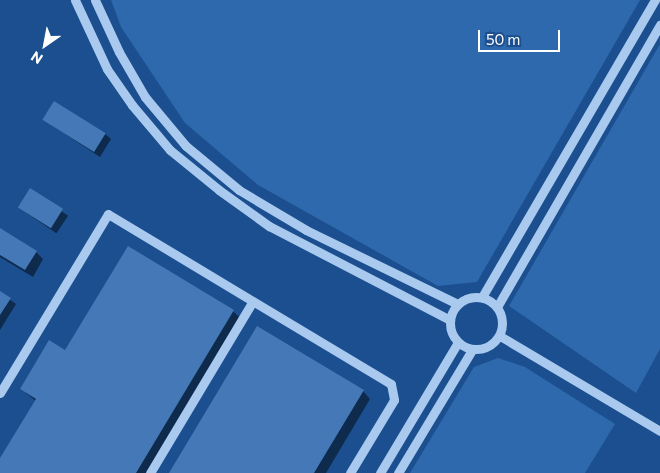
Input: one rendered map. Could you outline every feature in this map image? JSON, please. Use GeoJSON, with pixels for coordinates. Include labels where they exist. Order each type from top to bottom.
{"type":"FeatureCollection","features":[{"type":"Feature","properties":{"kind":"street"},"geometry":{"type":"LineString","coordinates":[[76,0],[107,69],[132,105],[170,150],[219,190],[269,226],[450,320]]}},
{"type":"Feature","properties":{"kind":"street"},"geometry":{"type":"LineString","coordinates":[[95,0],[119,52],[145,98],[186,146],[239,190],[306,230],[458,304]]}},
{"type":"Feature","properties":{"kind":"street"},"geometry":{"type":"LineString","coordinates":[[482,297],[655,0]]}},
{"type":"Feature","properties":{"kind":"street"},"geometry":{"type":"LineString","coordinates":[[497,307],[660,25]]}},
{"type":"Feature","properties":{"kind":"street"},"geometry":{"type":"LineString","coordinates":[[0,393],[108,214],[391,384],[394,400],[350,473]]}},
{"type":"Feature","properties":{"kind":"street"},"geometry":{"type":"LineString","coordinates":[[398,473],[472,350],[491,345],[500,336],[503,328],[502,315],[497,307],[482,297],[468,298],[458,304],[450,320],[451,331],[458,342],[472,350]]}},
{"type":"Feature","properties":{"kind":"street"},"geometry":{"type":"LineString","coordinates":[[150,473],[253,301]]}},
{"type":"Feature","properties":{"kind":"street"},"geometry":{"type":"LineString","coordinates":[[500,336],[660,431]]}},
{"type":"Feature","properties":{"kind":"street"},"geometry":{"type":"LineString","coordinates":[[380,473],[458,342]]}},
{"type":"Feature","properties":{"kind":"shaded area"},"geometry":{"type":"Polygon","coordinates":[[[111,0],[640,0],[477,282],[438,286],[258,185],[185,123],[121,27],[111,0]]]}},
{"type":"Feature","properties":{"kind":"shaded area"},"geometry":{"type":"Polygon","coordinates":[[[660,44],[660,349],[636,393],[509,306],[660,44]]]}},
{"type":"Feature","properties":{"kind":"shaded area"},"geometry":{"type":"Polygon","coordinates":[[[498,358],[525,367],[615,424],[585,473],[410,473],[474,367],[498,358]]]}},
{"type":"Feature","properties":{"kind":"building"},"geometry":{"type":"Polygon","coordinates":[[[54,101],[106,133],[94,152],[42,120],[54,101]]]}},
{"type":"Feature","properties":{"kind":"building"},"geometry":{"type":"Polygon","coordinates":[[[30,188],[63,209],[51,228],[18,208],[30,188]]]}},
{"type":"Feature","properties":{"kind":"building"},"geometry":{"type":"Polygon","coordinates":[[[0,228],[37,251],[25,270],[0,255],[0,228]]]}},
{"type":"Feature","properties":{"kind":"building"},"geometry":{"type":"Polygon","coordinates":[[[128,246],[234,310],[136,473],[0,473],[0,458],[36,399],[20,389],[49,340],[65,350],[128,246]]]}},
{"type":"Feature","properties":{"kind":"building"},"geometry":{"type":"Polygon","coordinates":[[[0,291],[11,298],[0,315],[0,291]]]}},
{"type":"Feature","properties":{"kind":"building"},"geometry":{"type":"Polygon","coordinates":[[[257,326],[364,390],[314,473],[169,473],[257,326]]]}}]}
